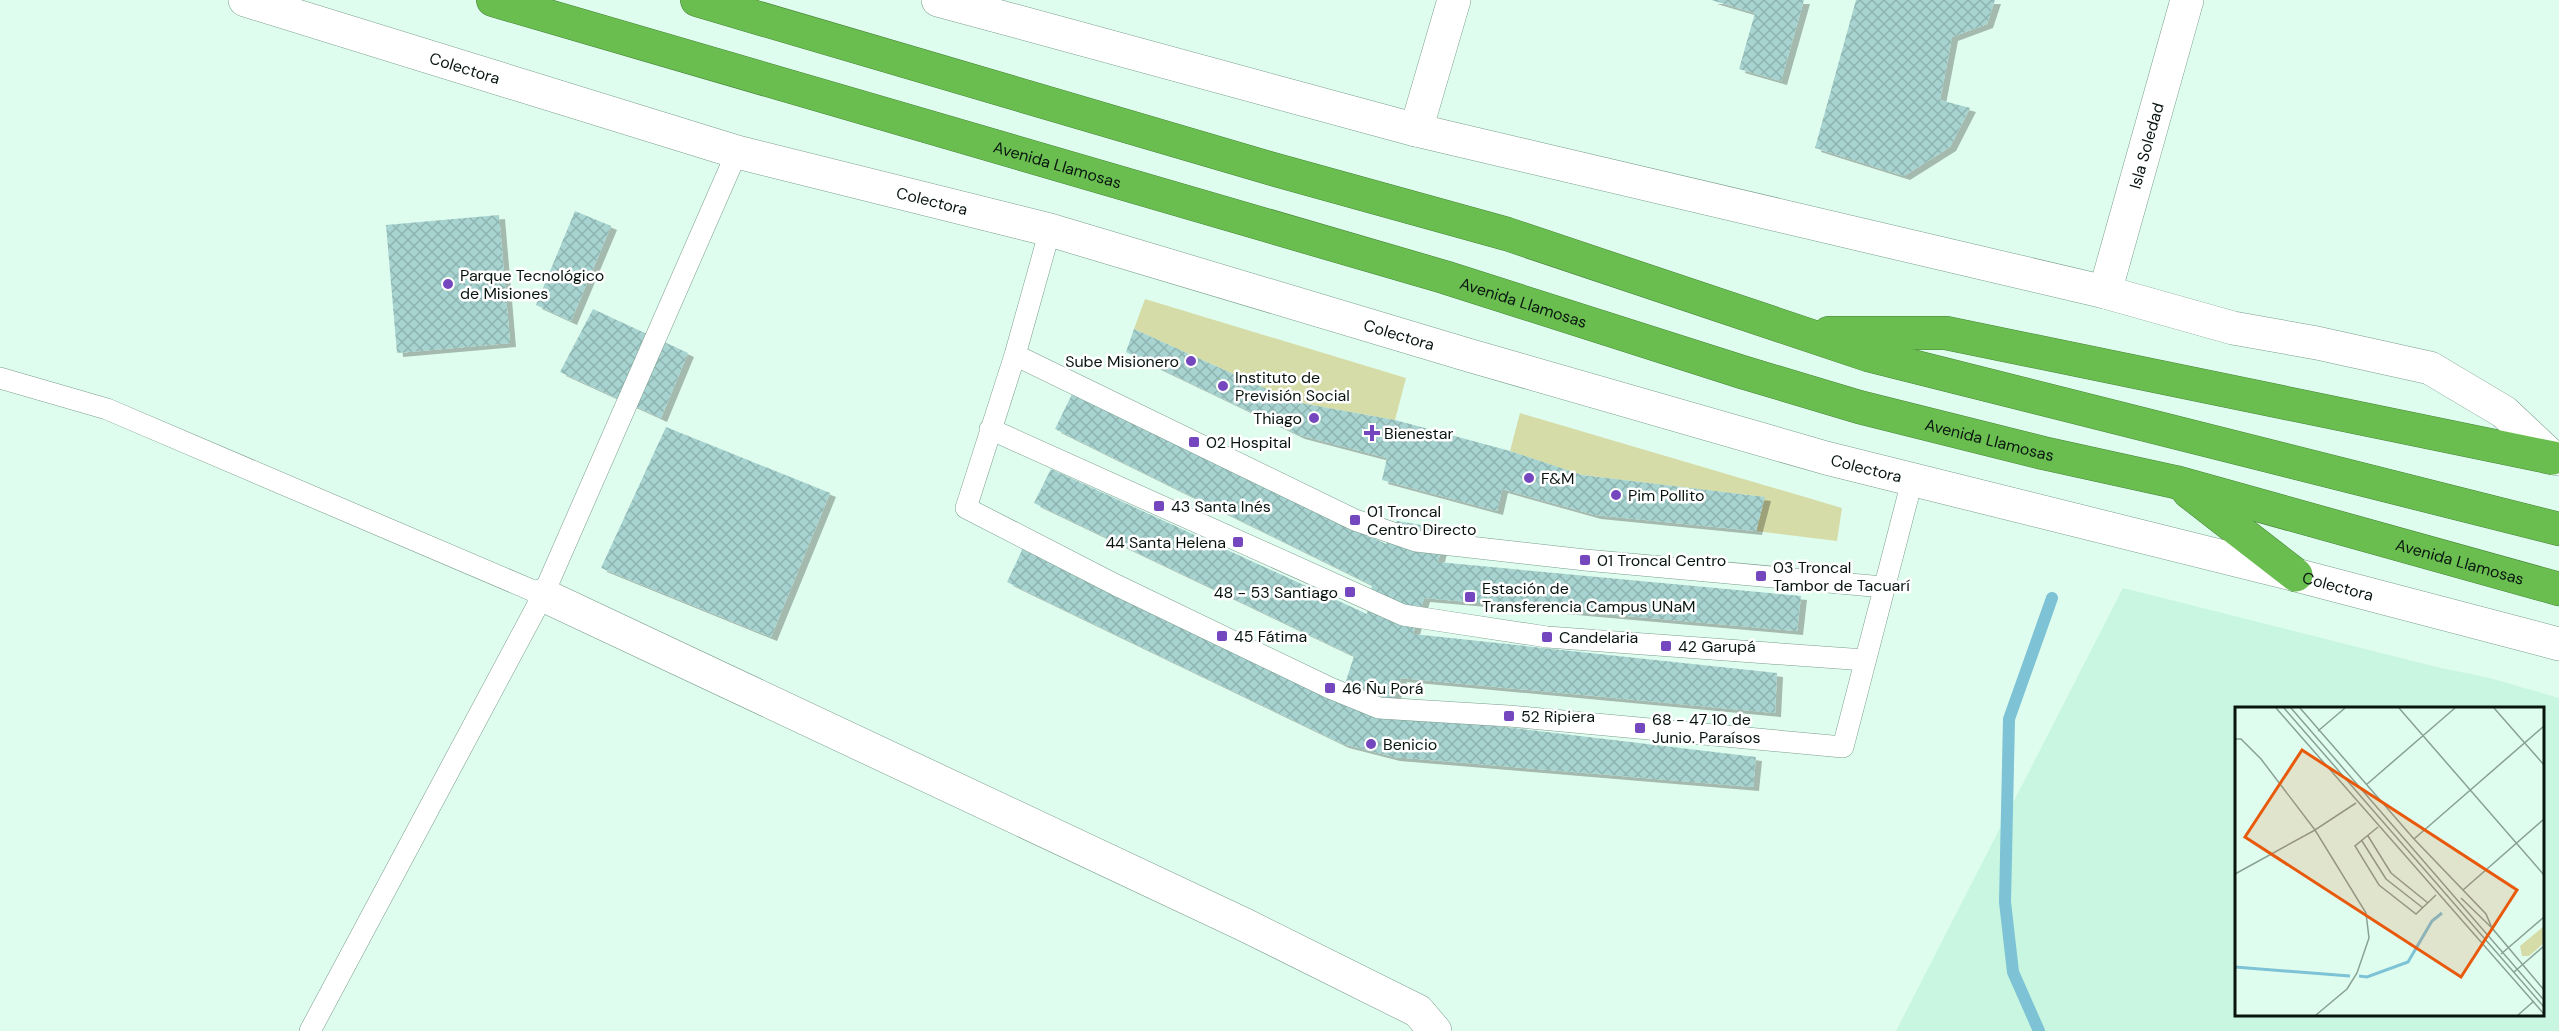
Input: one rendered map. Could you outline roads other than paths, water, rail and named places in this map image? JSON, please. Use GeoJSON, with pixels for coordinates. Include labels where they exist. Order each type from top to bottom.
{"type":"FeatureCollection","features":[{"type":"Feature","properties":{"kind":"highway","name":"Avenida Llamosas"},"geometry":{"type":"LineString","coordinates":[[493,0],[1444,277],[1859,407],[2043,453],[2175,482],[2559,589]]}},
{"type":"Feature","properties":{"kind":"highway"},"geometry":{"type":"LineString","coordinates":[[697,0],[1280,171],[1507,234],[1879,358],[2559,529]]}},
{"type":"Feature","properties":{"kind":"highway"},"geometry":{"type":"LineString","coordinates":[[1800,333],[1946,333],[2556,458]]}},
{"type":"Feature","properties":{"kind":"highway"},"geometry":{"type":"LineString","coordinates":[[2175,482],[2296,574]]}},
{"type":"Feature","properties":{"kind":"street","name":"Colectora"},"geometry":{"type":"LineString","coordinates":[[245,0],[737,152],[1050,230],[1468,355],[1912,481],[2296,574],[2559,644]]}},
{"type":"Feature","properties":{"kind":"street"},"geometry":{"type":"LineString","coordinates":[[938,0],[1416,130],[2105,292],[2232,328],[2317,343],[2430,368],[2504,412],[2556,458]]}},
{"type":"Feature","properties":{"kind":"street"},"geometry":{"type":"LineString","coordinates":[[1416,130],[1454,0]]}},
{"type":"Feature","properties":{"kind":"street","name":"Isla Soledad"},"geometry":{"type":"LineString","coordinates":[[2105,292],[2187,0]]}},
{"type":"Feature","properties":{"kind":"street"},"geometry":{"type":"LineString","coordinates":[[543,595],[1245,925],[1418,1011],[1435,1031]]}},
{"type":"Feature","properties":{"kind":"lane"},"geometry":{"type":"LineString","coordinates":[[310,1031],[543,595],[737,152]]}},
{"type":"Feature","properties":{"kind":"lane"},"geometry":{"type":"LineString","coordinates":[[1050,230],[1015,354],[966,508],[1211,631],[1330,688],[1379,708],[1509,716],[1843,747],[1912,481]]}},
{"type":"Feature","properties":{"kind":"lane"},"geometry":{"type":"LineString","coordinates":[[1015,354],[1355,520],[1416,541],[1585,560],[1883,587]]}},
{"type":"Feature","properties":{"kind":"lane"},"geometry":{"type":"LineString","coordinates":[[0,378],[107,409],[543,595]]}},
{"type":"Feature","properties":{"kind":"lane"},"geometry":{"type":"LineString","coordinates":[[990,429],[1403,615],[1547,637],[1865,660]]}},
{"type":"Feature","properties":{"kind":"waterway"},"geometry":{"type":"LineString","coordinates":[[2039,1031],[2013,972],[2005,902],[2009,719],[2052,598]]}},
{"type":"Feature","properties":{"kind":"place","name":"Parque Tecnológico de Misiones"},"geometry":{"type":"Point","coordinates":[448,284]}},
{"type":"Feature","properties":{"kind":"place","name":"Sube Misionero"},"geometry":{"type":"Point","coordinates":[1191,361]}},
{"type":"Feature","properties":{"kind":"place","name":"Instituto de Previsión Social"},"geometry":{"type":"Point","coordinates":[1223,386]}},
{"type":"Feature","properties":{"kind":"place","name":"Thiago"},"geometry":{"type":"Point","coordinates":[1314,418]}},
{"type":"Feature","properties":{"kind":"place","name":"Bienestar"},"geometry":{"type":"Point","coordinates":[1372,433]}},
{"type":"Feature","properties":{"kind":"place","name":"02 Hospital"},"geometry":{"type":"Point","coordinates":[1194,442]}},
{"type":"Feature","properties":{"kind":"place","name":"F&M"},"geometry":{"type":"Point","coordinates":[1529,478]}},
{"type":"Feature","properties":{"kind":"place","name":"Pim Pollito"},"geometry":{"type":"Point","coordinates":[1616,495]}},
{"type":"Feature","properties":{"kind":"place","name":"43 Santa Inés"},"geometry":{"type":"Point","coordinates":[1159,506]}},
{"type":"Feature","properties":{"kind":"place","name":"01 Troncal Centro Directo"},"geometry":{"type":"Point","coordinates":[1355,520]}},
{"type":"Feature","properties":{"kind":"place","name":"44 Santa Helena"},"geometry":{"type":"Point","coordinates":[1238,542]}},
{"type":"Feature","properties":{"kind":"place","name":"01 Troncal Centro"},"geometry":{"type":"Point","coordinates":[1585,560]}},
{"type":"Feature","properties":{"kind":"place","name":"03 Troncal Tambor de Tacuarí"},"geometry":{"type":"Point","coordinates":[1761,576]}},
{"type":"Feature","properties":{"kind":"place","name":"48 - 53 Santiago"},"geometry":{"type":"Point","coordinates":[1350,592]}},
{"type":"Feature","properties":{"kind":"place","name":"Estación de Transferencia Campus UNaM"},"geometry":{"type":"Point","coordinates":[1470,597]}},
{"type":"Feature","properties":{"kind":"place","name":"45 Fátima"},"geometry":{"type":"Point","coordinates":[1222,636]}},
{"type":"Feature","properties":{"kind":"place","name":"Candelaria"},"geometry":{"type":"Point","coordinates":[1547,637]}},
{"type":"Feature","properties":{"kind":"place","name":"42 Garupá"},"geometry":{"type":"Point","coordinates":[1666,646]}},
{"type":"Feature","properties":{"kind":"place","name":"46 Ñu Porá"},"geometry":{"type":"Point","coordinates":[1330,688]}},
{"type":"Feature","properties":{"kind":"place","name":"52 Ripiera"},"geometry":{"type":"Point","coordinates":[1509,716]}},
{"type":"Feature","properties":{"kind":"place","name":"68 - 47 10 de Junio. Paraísos"},"geometry":{"type":"Point","coordinates":[1640,728]}},
{"type":"Feature","properties":{"kind":"place","name":"Benicio"},"geometry":{"type":"Point","coordinates":[1371,744]}}]}
